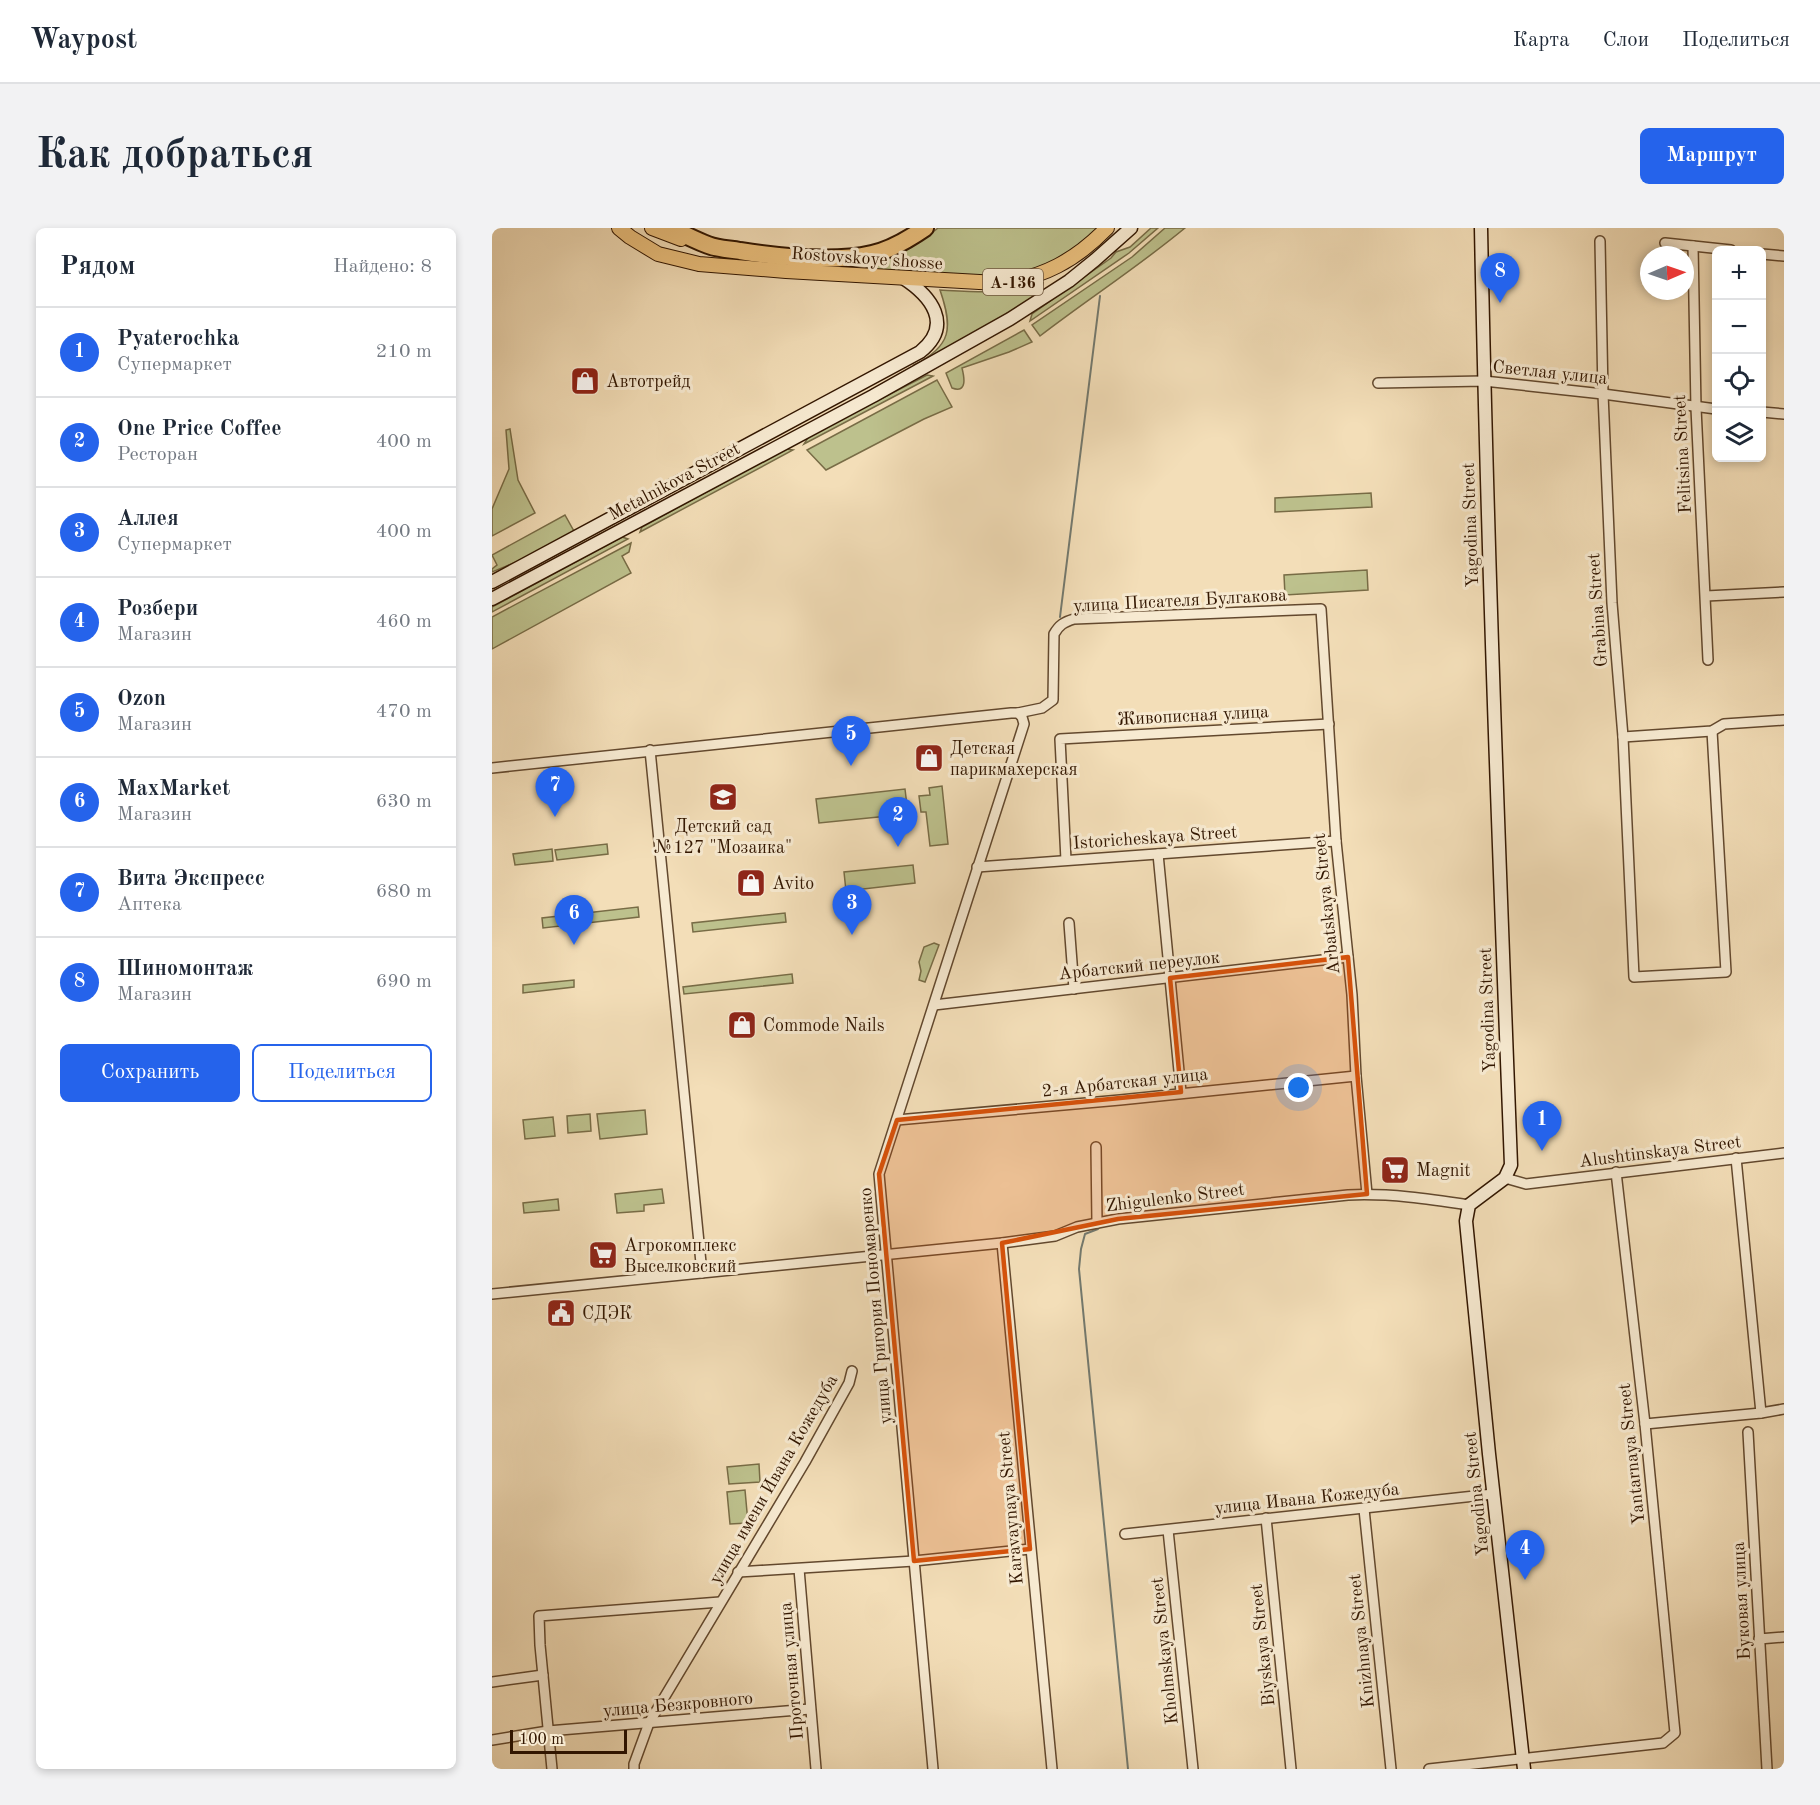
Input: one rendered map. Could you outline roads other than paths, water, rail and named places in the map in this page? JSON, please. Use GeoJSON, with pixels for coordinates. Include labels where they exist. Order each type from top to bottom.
{"type":"FeatureCollection","features":[{"type":"Feature","properties":{"kind":"highway"},"geometry":{"type":"LineString","coordinates":[[671,228],[710,246],[783,256],[855,258],[889,248],[925,228]]}},
{"type":"Feature","properties":{"kind":"main road","name":"Rostovskoye shosse"},"geometry":{"type":"LineString","coordinates":[[619,228],[658,254],[687,262],[786,271],[978,283],[1014,282],[1034,277],[1060,266],[1081,252],[1107,228]]}},
{"type":"Feature","properties":{"kind":"main road"},"geometry":{"type":"LineString","coordinates":[[652,228],[668,235],[710,246]]}},
{"type":"Feature","properties":{"kind":"street","name":"Metalnikova Street"},"geometry":{"type":"LineString","coordinates":[[492,599],[873,396],[1010,319],[1070,281],[1131,228]]}},
{"type":"Feature","properties":{"kind":"street","name":"Yagodina Street"},"geometry":{"type":"LineString","coordinates":[[1481,228],[1484,381],[1511,1166],[1505,1178]]}},
{"type":"Feature","properties":{"kind":"street","name":"Grabina Street"},"geometry":{"type":"LineString","coordinates":[[1600,241],[1603,394],[1612,603],[1623,737],[1634,977],[1726,972],[1712,731]]}},
{"type":"Feature","properties":{"kind":"street"},"geometry":{"type":"LineString","coordinates":[[1665,243],[1693,246]]}},
{"type":"Feature","properties":{"kind":"street"},"geometry":{"type":"LineString","coordinates":[[1694,246],[1712,248]]}},
{"type":"Feature","properties":{"kind":"street"},"geometry":{"type":"LineString","coordinates":[[1766,254],[1784,256]]}},
{"type":"Feature","properties":{"kind":"street","name":"Metalnikova Street"},"geometry":{"type":"LineString","coordinates":[[492,582],[920,352],[935,334],[937,318],[935,310],[924,294],[903,278]]}},
{"type":"Feature","properties":{"kind":"street","name":"Felitsina Street"},"geometry":{"type":"LineString","coordinates":[[1694,300],[1696,408],[1708,660]]}},
{"type":"Feature","properties":{"kind":"street","name":"Светлая улица"},"geometry":{"type":"LineString","coordinates":[[1378,383],[1484,381],[1712,409]]}},
{"type":"Feature","properties":{"kind":"street"},"geometry":{"type":"LineString","coordinates":[[862,384],[870,385],[873,396]]}},
{"type":"Feature","properties":{"kind":"street"},"geometry":{"type":"LineString","coordinates":[[1766,412],[1784,414]]}},
{"type":"Feature","properties":{"kind":"street"},"geometry":{"type":"LineString","coordinates":[[1706,596],[1784,592]]}},
{"type":"Feature","properties":{"kind":"street","name":"улица Писателя Булгакова"},"geometry":{"type":"LineString","coordinates":[[1020,715],[1042,708],[1053,700],[1054,634],[1066,621],[1321,609]]}},
{"type":"Feature","properties":{"kind":"street","name":"Arbatskaya Street"},"geometry":{"type":"LineString","coordinates":[[1321,609],[1336,841],[1348,957],[1367,1194]]}},
{"type":"Feature","properties":{"kind":"street"},"geometry":{"type":"LineString","coordinates":[[492,768],[651,750],[1020,715]]}},
{"type":"Feature","properties":{"kind":"street","name":"улица Григория Пономаренко"},"geometry":{"type":"LineString","coordinates":[[933,1769],[879,1174],[1024,724],[1020,715]]}},
{"type":"Feature","properties":{"kind":"street"},"geometry":{"type":"LineString","coordinates":[[1623,737],[1712,731],[1724,724],[1784,720]]}},
{"type":"Feature","properties":{"kind":"street","name":"Живописная улица"},"geometry":{"type":"LineString","coordinates":[[1066,860],[1060,739],[1329,724]]}},
{"type":"Feature","properties":{"kind":"street"},"geometry":{"type":"LineString","coordinates":[[651,750],[702,1274]]}},
{"type":"Feature","properties":{"kind":"street","name":"Istoricheskaya Street"},"geometry":{"type":"LineString","coordinates":[[978,867],[1336,841]]}},
{"type":"Feature","properties":{"kind":"street"},"geometry":{"type":"LineString","coordinates":[[1158,854],[1181,1092]]}},
{"type":"Feature","properties":{"kind":"street"},"geometry":{"type":"LineString","coordinates":[[1070,923],[1074,988]]}},
{"type":"Feature","properties":{"kind":"street","name":"Арбатский переулок"},"geometry":{"type":"LineString","coordinates":[[934,1005],[1348,957]]}},
{"type":"Feature","properties":{"kind":"street","name":"2-я Арбатская улица"},"geometry":{"type":"LineString","coordinates":[[897,1120],[1356,1076]]}},
{"type":"Feature","properties":{"kind":"street"},"geometry":{"type":"LineString","coordinates":[[1096,1147],[1097,1223]]}},
{"type":"Feature","properties":{"kind":"street","name":"Alushtinskaya Street"},"geometry":{"type":"LineString","coordinates":[[1505,1178],[1526,1184],[1784,1153]]}},
{"type":"Feature","properties":{"kind":"street"},"geometry":{"type":"LineString","coordinates":[[1736,1158],[1761,1413]]}},
{"type":"Feature","properties":{"kind":"street","name":"Yantarnaya Street"},"geometry":{"type":"LineString","coordinates":[[1524,1764],[1663,1743],[1675,1733],[1645,1424],[1616,1173]]}},
{"type":"Feature","properties":{"kind":"street"},"geometry":{"type":"LineString","coordinates":[[1469,1205],[1505,1178]]}},
{"type":"Feature","properties":{"kind":"street","name":"Zhigulenko Street"},"geometry":{"type":"LineString","coordinates":[[492,1294],[1002,1243],[1055,1236],[1077,1227],[1125,1218],[1367,1194],[1469,1205]]}},
{"type":"Feature","properties":{"kind":"street","name":"Yagodina Street"},"geometry":{"type":"LineString","coordinates":[[1469,1205],[1466,1221],[1493,1494],[1524,1764]]}},
{"type":"Feature","properties":{"kind":"street","name":"Karavaynaya Street"},"geometry":{"type":"LineString","coordinates":[[1002,1243],[1052,1769]]}},
{"type":"Feature","properties":{"kind":"street"},"geometry":{"type":"LineString","coordinates":[[492,1287],[492,1294]]}},
{"type":"Feature","properties":{"kind":"street","name":"улица имени Ивана Кожедуба"},"geometry":{"type":"LineString","coordinates":[[634,1769],[649,1723],[827,1423],[849,1383],[852,1371]]}},
{"type":"Feature","properties":{"kind":"street"},"geometry":{"type":"LineString","coordinates":[[1645,1424],[1784,1409]]}},
{"type":"Feature","properties":{"kind":"street","name":"Буковая улица"},"geometry":{"type":"LineString","coordinates":[[1748,1432],[1767,1769]]}},
{"type":"Feature","properties":{"kind":"street","name":"улица Ивана Кожедуба"},"geometry":{"type":"LineString","coordinates":[[1125,1534],[1493,1494]]}},
{"type":"Feature","properties":{"kind":"street","name":"Knizhnaya Street"},"geometry":{"type":"LineString","coordinates":[[1364,1509],[1391,1769]]}},
{"type":"Feature","properties":{"kind":"street","name":"Biyskaya Street"},"geometry":{"type":"LineString","coordinates":[[1266,1518],[1291,1769]]}},
{"type":"Feature","properties":{"kind":"street","name":"Kholmskaya Street"},"geometry":{"type":"LineString","coordinates":[[1168,1530],[1193,1769]]}},
{"type":"Feature","properties":{"kind":"street"},"geometry":{"type":"LineString","coordinates":[[738,1572],[914,1561],[1030,1549]]}},
{"type":"Feature","properties":{"kind":"street","name":"Проточная улица"},"geometry":{"type":"LineString","coordinates":[[799,1569],[816,1769]]}},
{"type":"Feature","properties":{"kind":"street","name":"улица имени Ивана Кожедуба"},"geometry":{"type":"LineString","coordinates":[[543,1675],[539,1616],[720,1602]]}},
{"type":"Feature","properties":{"kind":"street"},"geometry":{"type":"LineString","coordinates":[[1759,1639],[1784,1637]]}},
{"type":"Feature","properties":{"kind":"street"},"geometry":{"type":"LineString","coordinates":[[492,1682],[543,1675],[552,1769]]}},
{"type":"Feature","properties":{"kind":"street","name":"улица Безкровного"},"geometry":{"type":"LineString","coordinates":[[492,1740],[548,1731],[810,1709]]}},
{"type":"Feature","properties":{"kind":"street"},"geometry":{"type":"LineString","coordinates":[[1429,1769],[1524,1764]]}},
{"type":"Feature","properties":{"kind":"waterway"},"geometry":{"type":"LineString","coordinates":[[1060,617],[1100,296]]}},
{"type":"Feature","properties":{"kind":"waterway"},"geometry":{"type":"LineString","coordinates":[[1098,1229],[1085,1234],[1079,1269],[1128,1769]]}},
{"type":"Feature","properties":{"kind":"place","name":"Шиномонтаж"},"geometry":{"type":"Point","coordinates":[1500,303]}},
{"type":"Feature","properties":{"kind":"place","name":"Автотрейд"},"geometry":{"type":"Point","coordinates":[585,381]}},
{"type":"Feature","properties":{"kind":"place","name":"Детская парикмахерская"},"geometry":{"type":"Point","coordinates":[929,758]}},
{"type":"Feature","properties":{"kind":"place","name":"Ozon"},"geometry":{"type":"Point","coordinates":[851,766]}},
{"type":"Feature","properties":{"kind":"place","name":"Детский сад №127 \"Мозаика\""},"geometry":{"type":"Point","coordinates":[723,797]}},
{"type":"Feature","properties":{"kind":"place","name":"Вита Экспресс"},"geometry":{"type":"Point","coordinates":[555,817]}},
{"type":"Feature","properties":{"kind":"place","name":"One Price Coffee"},"geometry":{"type":"Point","coordinates":[898,847]}},
{"type":"Feature","properties":{"kind":"place","name":"Avito"},"geometry":{"type":"Point","coordinates":[751,883]}},
{"type":"Feature","properties":{"kind":"place","name":"Аллея"},"geometry":{"type":"Point","coordinates":[852,935]}},
{"type":"Feature","properties":{"kind":"place","name":"MaxMarket"},"geometry":{"type":"Point","coordinates":[574,945]}},
{"type":"Feature","properties":{"kind":"place","name":"Commode Nails"},"geometry":{"type":"Point","coordinates":[742,1025]}},
{"type":"Feature","properties":{"kind":"place","name":"Pyaterochka"},"geometry":{"type":"Point","coordinates":[1542,1151]}},
{"type":"Feature","properties":{"kind":"place","name":"Magnit"},"geometry":{"type":"Point","coordinates":[1395,1170]}},
{"type":"Feature","properties":{"kind":"place","name":"Агрокомплекс Выселковский"},"geometry":{"type":"Point","coordinates":[603,1255]}},
{"type":"Feature","properties":{"kind":"place","name":"СДЭК"},"geometry":{"type":"Point","coordinates":[561,1313]}},
{"type":"Feature","properties":{"kind":"place","name":"Розбери"},"geometry":{"type":"Point","coordinates":[1525,1580]}}]}
